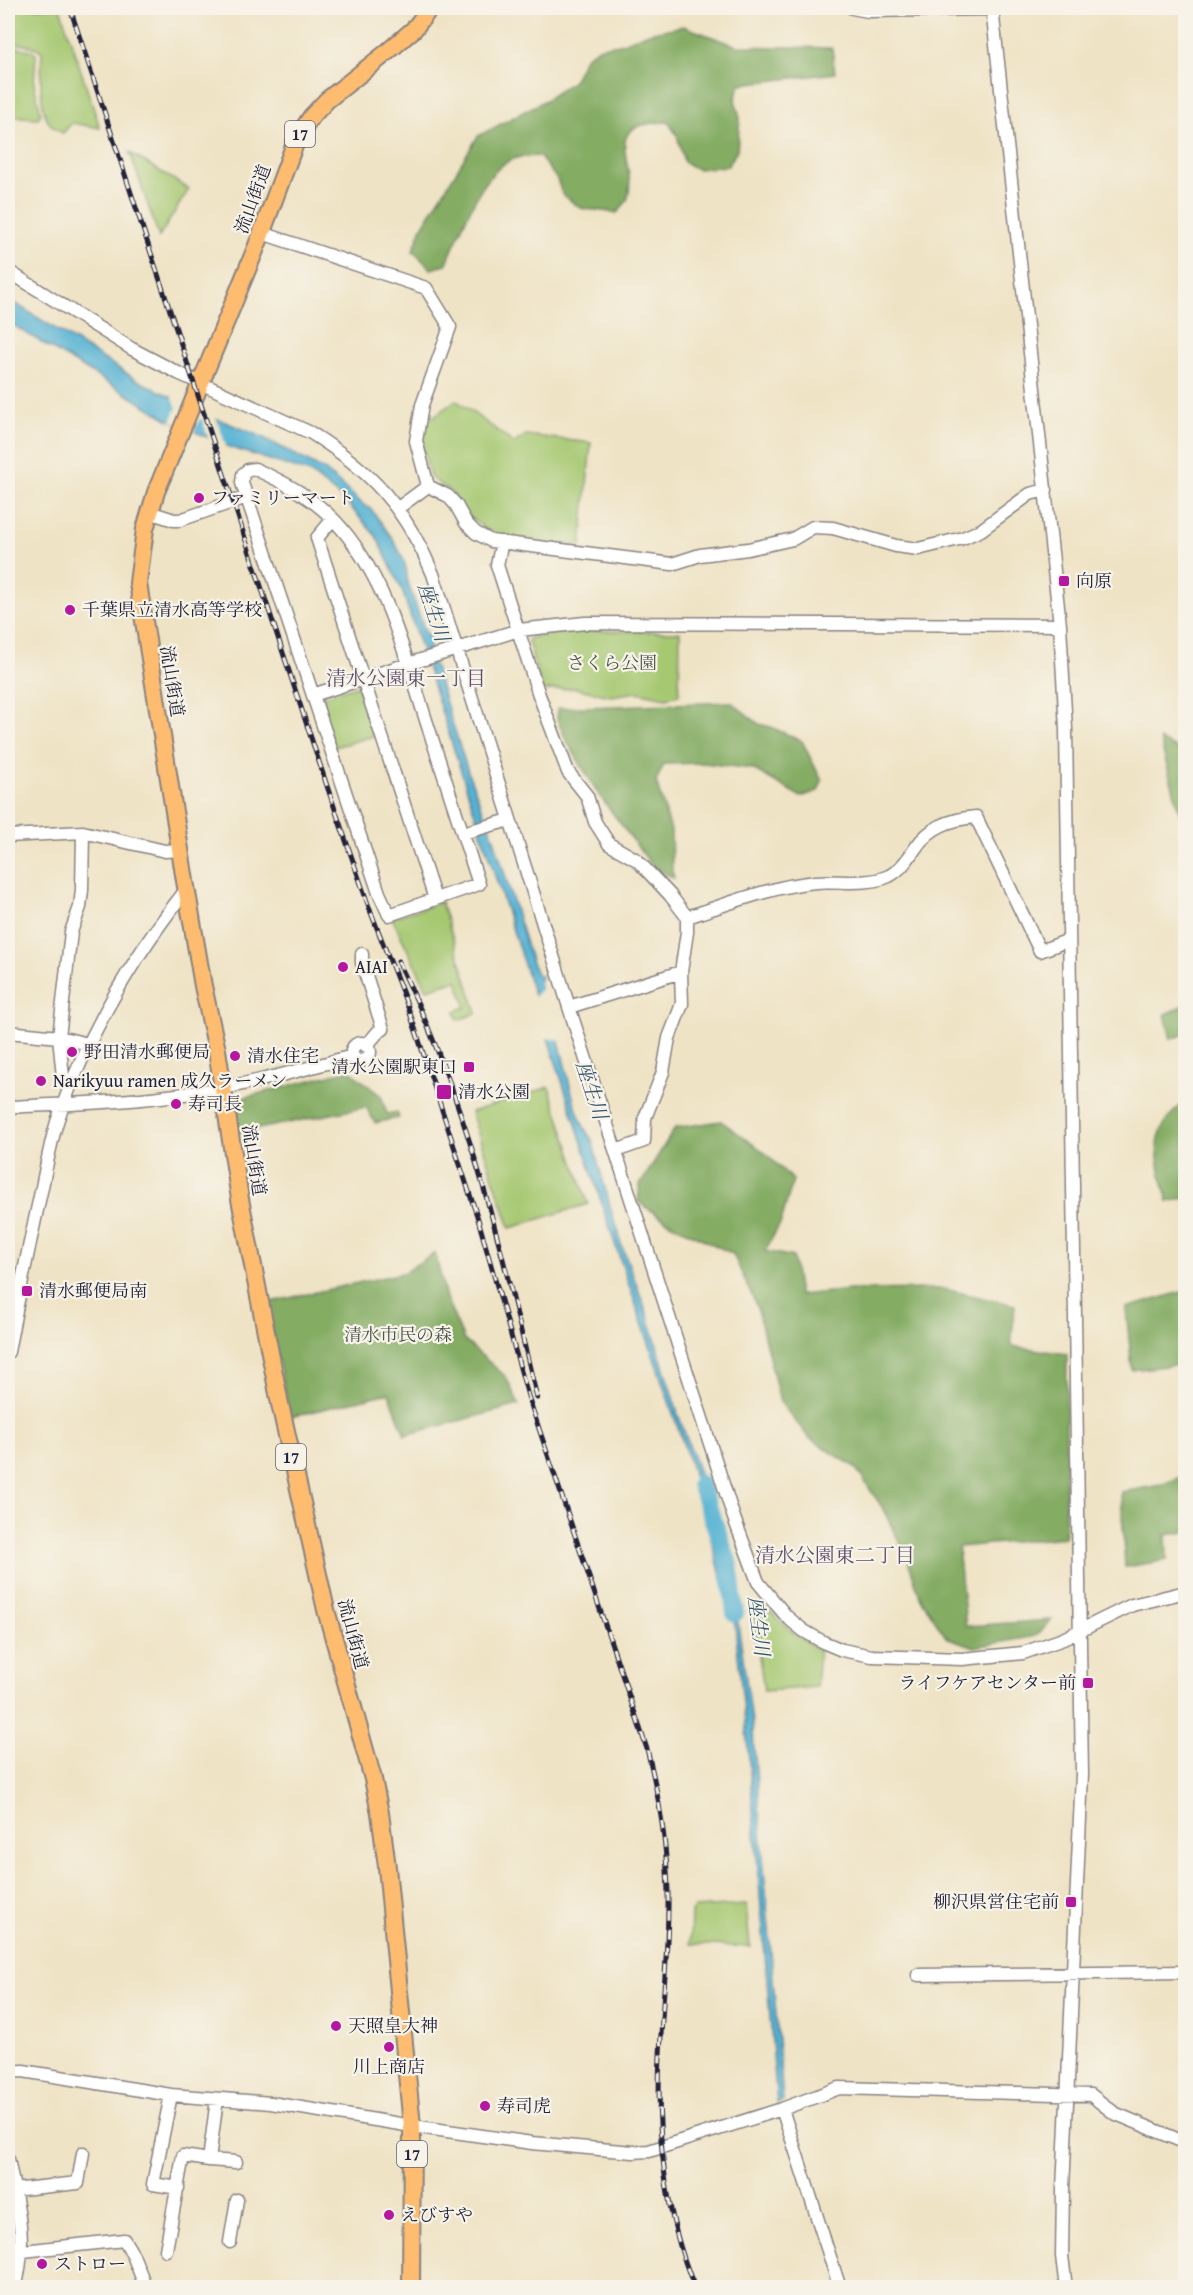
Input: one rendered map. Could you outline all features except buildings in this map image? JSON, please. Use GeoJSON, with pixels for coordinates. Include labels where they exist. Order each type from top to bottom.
{"type":"FeatureCollection","features":[{"type":"Feature","properties":{"kind":"main road","name":"流山街道"},"geometry":{"type":"LineString","coordinates":[[411,2288],[412,2126],[380,1813],[373,1779],[326,1610],[253,1270],[233,1160],[223,1088],[186,890],[138,584],[149,512],[262,233],[297,138],[312,116],[327,100],[385,54],[414,28],[430,8]]}},
{"type":"Feature","properties":{"kind":"street"},"geometry":{"type":"LineString","coordinates":[[852,8],[868,11],[992,8],[1060,625],[1066,729],[1081,1801],[1062,2256],[1066,2288]]}},
{"type":"Feature","properties":{"kind":"street"},"geometry":{"type":"LineString","coordinates":[[262,233],[420,284],[426,288],[450,327],[422,405],[416,441],[428,486],[448,496],[456,505],[466,524],[476,533],[491,541],[672,564],[700,555],[748,549],[793,539],[813,527],[833,528],[896,546],[918,549],[963,538],[981,530],[1030,494],[1046,490]]}},
{"type":"Feature","properties":{"kind":"street"},"geometry":{"type":"LineString","coordinates":[[8,271],[199,390],[311,433],[330,445],[366,474],[398,508],[420,543],[433,574],[450,651],[510,820],[747,1557],[758,1582],[787,1617],[804,1631],[842,1650],[872,1656],[962,1659],[1004,1656],[1044,1646],[1132,1605],[1185,1592]]}},
{"type":"Feature","properties":{"kind":"street"},"geometry":{"type":"LineString","coordinates":[[255,469],[306,496],[333,519],[360,552],[374,577],[411,663],[467,832],[479,884],[389,915],[379,893],[247,496],[242,483],[243,474],[255,469]]}},
{"type":"Feature","properties":{"kind":"street"},"geometry":{"type":"LineString","coordinates":[[398,508],[428,486]]}},
{"type":"Feature","properties":{"kind":"street"},"geometry":{"type":"LineString","coordinates":[[149,512],[180,520],[247,496]]}},
{"type":"Feature","properties":{"kind":"street"},"geometry":{"type":"LineString","coordinates":[[333,519],[317,538],[435,899]]}},
{"type":"Feature","properties":{"kind":"street"},"geometry":{"type":"LineString","coordinates":[[502,542],[497,565],[539,695],[568,772],[587,796],[595,822],[609,844],[637,860],[670,894],[687,917],[681,972],[682,1004],[669,1038],[663,1072],[645,1118],[644,1141],[616,1151]]}},
{"type":"Feature","properties":{"kind":"street"},"geometry":{"type":"LineString","coordinates":[[314,695],[519,630],[585,623],[1060,625]]}},
{"type":"Feature","properties":{"kind":"street"},"geometry":{"type":"LineString","coordinates":[[687,917],[770,891],[815,882],[866,881],[889,876],[907,861],[933,828],[958,818],[976,816],[1040,951],[1069,940]]}},
{"type":"Feature","properties":{"kind":"street"},"geometry":{"type":"LineString","coordinates":[[467,832],[510,820]]}},
{"type":"Feature","properties":{"kind":"street"},"geometry":{"type":"LineString","coordinates":[[8,836],[83,832],[165,851],[180,850]]}},
{"type":"Feature","properties":{"kind":"street"},"geometry":{"type":"LineString","coordinates":[[72,1083],[63,1077],[59,1037],[71,932],[80,907],[82,890],[83,832]]}},
{"type":"Feature","properties":{"kind":"street"},"geometry":{"type":"LineString","coordinates":[[8,1352],[30,1237],[63,1105],[88,1044],[134,963],[186,890]]}},
{"type":"Feature","properties":{"kind":"street"},"geometry":{"type":"LineString","coordinates":[[8,1107],[63,1105],[190,1094],[353,1056],[359,1061],[367,1059],[370,1053],[366,1046],[383,1029],[362,963],[362,954]]}},
{"type":"Feature","properties":{"kind":"street"},"geometry":{"type":"LineString","coordinates":[[569,1007],[681,972]]}},
{"type":"Feature","properties":{"kind":"street"},"geometry":{"type":"LineString","coordinates":[[8,1032],[59,1037],[88,1044]]}},
{"type":"Feature","properties":{"kind":"street"},"geometry":{"type":"LineString","coordinates":[[918,1975],[1185,1972]]}},
{"type":"Feature","properties":{"kind":"street"},"geometry":{"type":"LineString","coordinates":[[8,2072],[23,2072],[171,2095],[271,2103],[532,2143],[642,2152],[782,2109],[839,2088],[1090,2095],[1114,2113],[1185,2143]]}},
{"type":"Feature","properties":{"kind":"street"},"geometry":{"type":"LineString","coordinates":[[171,2095],[153,2184],[178,2188]]}},
{"type":"Feature","properties":{"kind":"street"},"geometry":{"type":"LineString","coordinates":[[209,2160],[217,2099]]}},
{"type":"Feature","properties":{"kind":"street"},"geometry":{"type":"LineString","coordinates":[[782,2109],[840,2288]]}},
{"type":"Feature","properties":{"kind":"street"},"geometry":{"type":"LineString","coordinates":[[14,2190],[78,2183],[83,2153]]}},
{"type":"Feature","properties":{"kind":"street"},"geometry":{"type":"LineString","coordinates":[[166,2250],[183,2156],[236,2162]]}},
{"type":"Feature","properties":{"kind":"street"},"geometry":{"type":"LineString","coordinates":[[8,2159],[23,2251],[15,2288]]}},
{"type":"Feature","properties":{"kind":"street"},"geometry":{"type":"LineString","coordinates":[[230,2242],[237,2200]]}},
{"type":"Feature","properties":{"kind":"street"},"geometry":{"type":"LineString","coordinates":[[23,2251],[124,2240],[134,2255],[146,2288]]}},
{"type":"Feature","properties":{"kind":"green space"},"geometry":{"type":"Polygon","coordinates":[[[8,8],[60,8],[100,128],[72,123],[63,133],[51,125],[42,100],[42,52],[37,48],[8,41],[8,8]]]}},
{"type":"Feature","properties":{"kind":"green space"},"geometry":{"type":"Polygon","coordinates":[[[683,26],[737,46],[832,48],[835,73],[740,84],[735,100],[740,118],[737,150],[728,166],[697,169],[684,162],[677,135],[668,122],[646,124],[633,129],[626,137],[625,147],[630,184],[628,197],[617,213],[580,208],[562,194],[557,179],[539,156],[516,158],[504,164],[482,188],[465,220],[446,265],[431,269],[413,251],[422,227],[478,136],[544,101],[573,81],[586,56],[601,47],[620,44],[649,33],[683,26]]]}},
{"type":"Feature","properties":{"kind":"green space"},"geometry":{"type":"Polygon","coordinates":[[[8,45],[36,54],[34,84],[41,114],[38,118],[8,116],[8,45]]]}},
{"type":"Feature","properties":{"kind":"green space"},"geometry":{"type":"Polygon","coordinates":[[[130,153],[189,189],[159,237],[130,153]]]}},
{"type":"Feature","properties":{"kind":"green space"},"geometry":{"type":"Polygon","coordinates":[[[456,400],[514,443],[526,435],[591,443],[581,546],[495,537],[466,514],[451,492],[430,477],[422,444],[422,425],[456,400]]]}},
{"type":"Feature","properties":{"kind":"green space","name":"さくら公園"},"geometry":{"type":"Polygon","coordinates":[[[561,632],[680,632],[679,695],[666,698],[637,692],[611,696],[574,688],[542,691],[529,638],[561,632]]]}},
{"type":"Feature","properties":{"kind":"green space"},"geometry":{"type":"Polygon","coordinates":[[[358,685],[362,687],[377,735],[334,747],[320,703],[324,696],[358,685]]]}},
{"type":"Feature","properties":{"kind":"green space"},"geometry":{"type":"Polygon","coordinates":[[[731,702],[759,724],[802,741],[822,781],[818,791],[801,797],[753,769],[704,763],[664,764],[656,782],[671,830],[674,878],[653,867],[599,795],[566,740],[557,719],[558,708],[731,702]]]}},
{"type":"Feature","properties":{"kind":"green space"},"geometry":{"type":"Polygon","coordinates":[[[1160,740],[1185,753],[1185,832],[1160,740]]]}},
{"type":"Feature","properties":{"kind":"green space"},"geometry":{"type":"Polygon","coordinates":[[[441,902],[477,1013],[458,1020],[455,1011],[466,1007],[457,980],[427,989],[392,918],[441,902]]]}},
{"type":"Feature","properties":{"kind":"green space"},"geometry":{"type":"Polygon","coordinates":[[[1185,1005],[1185,1034],[1171,1039],[1165,1014],[1185,1005]]]}},
{"type":"Feature","properties":{"kind":"green space"},"geometry":{"type":"Polygon","coordinates":[[[349,1070],[381,1096],[387,1114],[397,1112],[399,1118],[375,1123],[366,1107],[238,1133],[234,1104],[242,1098],[349,1070]]]}},
{"type":"Feature","properties":{"kind":"green space"},"geometry":{"type":"Polygon","coordinates":[[[549,1087],[588,1204],[510,1228],[471,1112],[549,1087]]]}},
{"type":"Feature","properties":{"kind":"green space"},"geometry":{"type":"Polygon","coordinates":[[[1185,1102],[1185,1198],[1168,1202],[1158,1160],[1160,1136],[1164,1124],[1185,1102]]]}},
{"type":"Feature","properties":{"kind":"green space"},"geometry":{"type":"Polygon","coordinates":[[[721,1121],[763,1151],[793,1180],[781,1222],[765,1251],[793,1257],[799,1295],[851,1290],[944,1289],[1015,1305],[1011,1346],[1067,1354],[1065,1537],[958,1547],[966,1626],[1052,1620],[1036,1636],[975,1647],[946,1637],[920,1597],[908,1560],[882,1507],[855,1467],[809,1438],[780,1402],[757,1307],[733,1254],[670,1223],[638,1202],[640,1185],[675,1128],[721,1121]]]}},
{"type":"Feature","properties":{"kind":"green space","name":"清水市民の森"},"geometry":{"type":"Polygon","coordinates":[[[435,1253],[446,1298],[464,1340],[506,1377],[519,1405],[405,1435],[389,1393],[290,1417],[266,1303],[403,1273],[435,1253]]]}},
{"type":"Feature","properties":{"kind":"green space"},"geometry":{"type":"Polygon","coordinates":[[[1185,1291],[1185,1374],[1182,1364],[1132,1370],[1126,1308],[1185,1291]]]}},
{"type":"Feature","properties":{"kind":"green space"},"geometry":{"type":"Polygon","coordinates":[[[1185,1475],[1185,1532],[1166,1535],[1167,1560],[1125,1567],[1121,1492],[1161,1485],[1185,1475]]]}},
{"type":"Feature","properties":{"kind":"green space"},"geometry":{"type":"Polygon","coordinates":[[[764,1605],[794,1634],[819,1650],[816,1687],[764,1691],[752,1608],[764,1605]]]}},
{"type":"Feature","properties":{"kind":"green space"},"geometry":{"type":"Polygon","coordinates":[[[746,1905],[750,1947],[690,1944],[691,1912],[694,1908],[746,1905]]]}},
{"type":"Feature","properties":{"kind":"water"},"geometry":{"type":"Polygon","coordinates":[[[8,299],[137,380],[215,418],[260,436],[326,471],[370,508],[400,552],[407,572],[407,581],[425,632],[431,640],[429,648],[469,775],[494,839],[531,960],[538,976],[541,976],[539,984],[559,1042],[576,1106],[585,1130],[592,1140],[620,1241],[647,1313],[678,1414],[705,1490],[735,1601],[752,1722],[783,2101],[777,2103],[749,1759],[735,1626],[690,1463],[615,1244],[402,590],[376,536],[346,502],[310,473],[229,447],[169,420],[8,322],[8,299]]]}},
{"type":"Feature","properties":{"kind":"pier"},"geometry":{"type":"Polygon","coordinates":[[[171,393],[215,414],[227,449],[209,441],[202,419],[199,420],[194,432],[171,421],[177,408],[171,393]]]}},
{"type":"Feature","properties":{"kind":"pier"},"geometry":{"type":"Polygon","coordinates":[[[543,985],[561,1040],[546,1038],[532,998],[543,985]]]}},
{"type":"Feature","properties":{"kind":"waterway","name":"座生川"},"geometry":{"type":"LineString","coordinates":[[700,1484],[729,1564],[735,1613]]}},
{"type":"Feature","properties":{"kind":"railway"},"geometry":{"type":"LineString","coordinates":[[70,8],[328,789],[370,910],[408,1007],[478,1219],[528,1396],[647,1749],[662,1820],[668,1893],[659,2085],[661,2144],[676,2232],[695,2288]]}},
{"type":"Feature","properties":{"kind":"railway"},"geometry":{"type":"LineString","coordinates":[[398,961],[422,1013],[463,1120],[496,1230],[537,1398]]}},
{"type":"Feature","properties":{"kind":"place","name":"ファミリーマート"},"geometry":{"type":"Point","coordinates":[199,498]}},
{"type":"Feature","properties":{"kind":"place","name":"向原"},"geometry":{"type":"Point","coordinates":[1064,581]}},
{"type":"Feature","properties":{"kind":"place","name":"千葉県立清水高等学校"},"geometry":{"type":"Point","coordinates":[70,610]}},
{"type":"Feature","properties":{"kind":"place","name":"AIAI"},"geometry":{"type":"Point","coordinates":[343,967]}},
{"type":"Feature","properties":{"kind":"place","name":"野田清水郵便局"},"geometry":{"type":"Point","coordinates":[72,1052]}},
{"type":"Feature","properties":{"kind":"place","name":"清水住宅"},"geometry":{"type":"Point","coordinates":[235,1056]}},
{"type":"Feature","properties":{"kind":"place","name":"清水公園駅東口"},"geometry":{"type":"Point","coordinates":[469,1067]}},
{"type":"Feature","properties":{"kind":"place","name":"Narikyuu ramen 成久ラーメン"},"geometry":{"type":"Point","coordinates":[41,1081]}},
{"type":"Feature","properties":{"kind":"place","name":"清水公園"},"geometry":{"type":"Point","coordinates":[444,1092]}},
{"type":"Feature","properties":{"kind":"place","name":"寿司長"},"geometry":{"type":"Point","coordinates":[176,1104]}},
{"type":"Feature","properties":{"kind":"place","name":"清水郵便局南"},"geometry":{"type":"Point","coordinates":[27,1291]}},
{"type":"Feature","properties":{"kind":"place","name":"ライフケアセンター前"},"geometry":{"type":"Point","coordinates":[1088,1683]}},
{"type":"Feature","properties":{"kind":"place","name":"柳沢県営住宅前"},"geometry":{"type":"Point","coordinates":[1071,1902]}},
{"type":"Feature","properties":{"kind":"place","name":"天照皇大神"},"geometry":{"type":"Point","coordinates":[336,2026]}},
{"type":"Feature","properties":{"kind":"place","name":"川上商店"},"geometry":{"type":"Point","coordinates":[389,2047]}},
{"type":"Feature","properties":{"kind":"place","name":"寿司虎"},"geometry":{"type":"Point","coordinates":[485,2106]}},
{"type":"Feature","properties":{"kind":"place","name":"えびすや"},"geometry":{"type":"Point","coordinates":[389,2215]}},
{"type":"Feature","properties":{"kind":"place","name":"ストロー"},"geometry":{"type":"Point","coordinates":[42,2264]}},
{"type":"Feature","properties":{"kind":"district","name":"清水公園東一丁目"},"geometry":{"type":"Point","coordinates":[406,678]}},
{"type":"Feature","properties":{"kind":"district","name":"清水公園東二丁目"},"geometry":{"type":"Point","coordinates":[835,1555]}}]}
